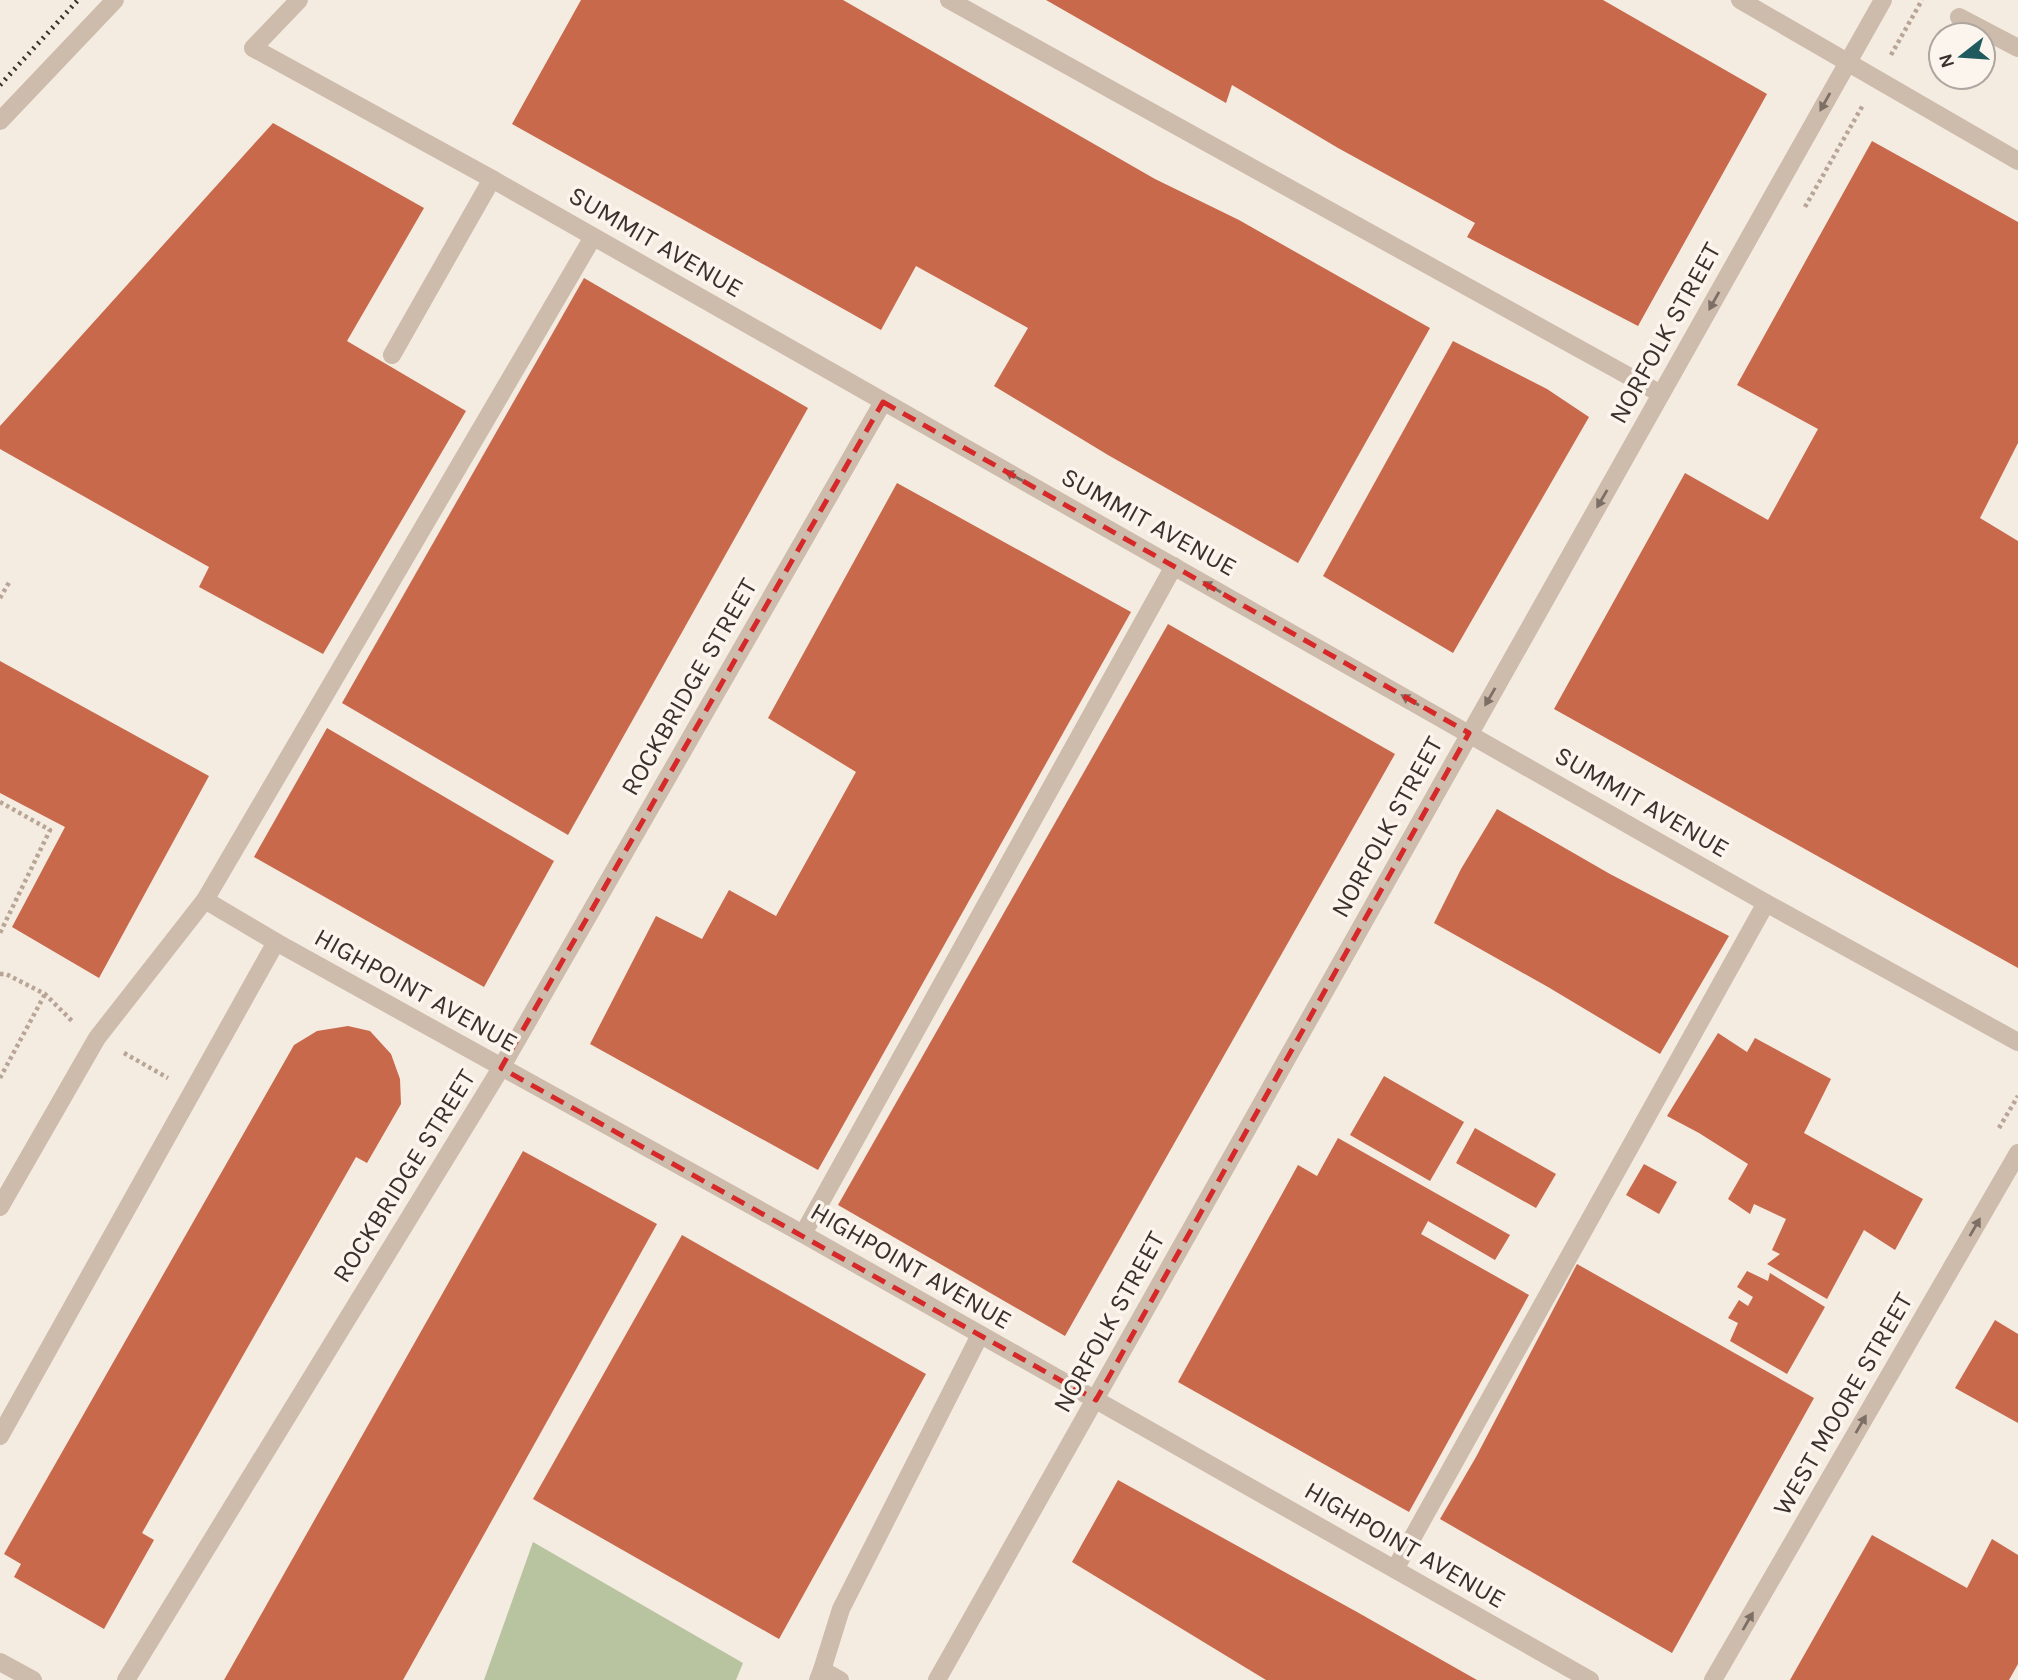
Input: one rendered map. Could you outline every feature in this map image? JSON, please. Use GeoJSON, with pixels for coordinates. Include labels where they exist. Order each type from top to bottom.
{"type":"FeatureCollection","features":[{"type":"Feature","properties":{"kind":"street"},"geometry":{"type":"LineString","coordinates":[[0,121],[115,0]]}},
{"type":"Feature","properties":{"kind":"street","name":"SUMMIT AVENUE"},"geometry":{"type":"LineString","coordinates":[[299,0],[253,48],[492,178],[1766,903],[2018,1042]]}},
{"type":"Feature","properties":{"kind":"street"},"geometry":{"type":"LineString","coordinates":[[949,0],[1661,394]]}},
{"type":"Feature","properties":{"kind":"street"},"geometry":{"type":"LineString","coordinates":[[1740,0],[2018,161]]}},
{"type":"Feature","properties":{"kind":"street","name":"NORFOLK STREET"},"geometry":{"type":"LineString","coordinates":[[937,1680],[1883,0]]}},
{"type":"Feature","properties":{"kind":"street"},"geometry":{"type":"LineString","coordinates":[[1959,17],[2018,48]]}},
{"type":"Feature","properties":{"kind":"street"},"geometry":{"type":"LineString","coordinates":[[392,355],[492,178]]}},
{"type":"Feature","properties":{"kind":"street"},"geometry":{"type":"LineString","coordinates":[[0,1207],[97,1038],[205,900],[593,237]]}},
{"type":"Feature","properties":{"kind":"street","name":"ROCKBRIDGE STREET"},"geometry":{"type":"LineString","coordinates":[[126,1680],[501,1068],[883,402]]}},
{"type":"Feature","properties":{"kind":"street"},"geometry":{"type":"LineString","coordinates":[[803,1234],[1174,566]]}},
{"type":"Feature","properties":{"kind":"street","name":"HIGHPOINT AVENUE"},"geometry":{"type":"LineString","coordinates":[[205,900],[501,1068],[803,1234],[1590,1680]]}},
{"type":"Feature","properties":{"kind":"street"},"geometry":{"type":"LineString","coordinates":[[1395,1569],[1766,903]]}},
{"type":"Feature","properties":{"kind":"street"},"geometry":{"type":"LineString","coordinates":[[0,1436],[276,942]]}},
{"type":"Feature","properties":{"kind":"street","name":"WEST MOORE STREET"},"geometry":{"type":"LineString","coordinates":[[1713,1680],[2018,1153]]}},
{"type":"Feature","properties":{"kind":"street"},"geometry":{"type":"LineString","coordinates":[[840,1680],[820,1675],[841,1609],[980,1335]]}},
{"type":"Feature","properties":{"kind":"street"},"geometry":{"type":"LineString","coordinates":[[0,1662],[33,1680]]}},
{"type":"Feature","properties":{"kind":"path"},"geometry":{"type":"LineString","coordinates":[[0,598],[10,581]]}},
{"type":"Feature","properties":{"kind":"path"},"geometry":{"type":"LineString","coordinates":[[0,802],[50,830],[0,933]]}},
{"type":"Feature","properties":{"kind":"path"},"geometry":{"type":"LineString","coordinates":[[0,974],[6,974],[45,994],[78,1027]]}},
{"type":"Feature","properties":{"kind":"path"},"geometry":{"type":"LineString","coordinates":[[0,1078],[45,994]]}},
{"type":"Feature","properties":{"kind":"path"},"geometry":{"type":"LineString","coordinates":[[117,1049],[172,1080]]}},
{"type":"Feature","properties":{"kind":"highlighted area"},"geometry":{"type":"Polygon","coordinates":[[[883,402],[1469,733],[1096,1400],[501,1068],[883,402]]]}},
{"type":"Feature","properties":{"kind":"green space"},"geometry":{"type":"Polygon","coordinates":[[[533,1542],[743,1663],[736,1680],[484,1680],[533,1542]]]}},
{"type":"Feature","properties":{"kind":"building"},"geometry":{"type":"Polygon","coordinates":[[[581,0],[843,0],[1155,179],[1239,220],[1430,328],[1298,563],[1108,455],[994,386],[1028,328],[916,266],[881,330],[512,124],[581,0]]]}},
{"type":"Feature","properties":{"kind":"building"},"geometry":{"type":"Polygon","coordinates":[[[1046,0],[1603,0],[1767,94],[1638,326],[1467,237],[1475,223],[1338,148],[1232,85],[1226,103],[1046,0]]]}},
{"type":"Feature","properties":{"kind":"building"},"geometry":{"type":"Polygon","coordinates":[[[273,123],[424,208],[347,341],[466,411],[323,654],[199,587],[209,567],[0,449],[0,426],[273,123]]]}},
{"type":"Feature","properties":{"kind":"building"},"geometry":{"type":"Polygon","coordinates":[[[1872,141],[2018,222],[2018,443],[1980,518],[2018,541],[2018,968],[1554,709],[1685,473],[1768,520],[1818,429],[1737,385],[1872,141]]]}},
{"type":"Feature","properties":{"kind":"building"},"geometry":{"type":"Polygon","coordinates":[[[584,278],[808,408],[568,835],[342,703],[584,278]]]}},
{"type":"Feature","properties":{"kind":"building"},"geometry":{"type":"Polygon","coordinates":[[[1453,341],[1547,389],[1589,417],[1453,653],[1323,576],[1453,341]]]}},
{"type":"Feature","properties":{"kind":"building"},"geometry":{"type":"Polygon","coordinates":[[[897,483],[1131,612],[818,1170],[590,1044],[656,916],[702,939],[729,890],[776,916],[856,772],[768,718],[897,483]]]}},
{"type":"Feature","properties":{"kind":"building"},"geometry":{"type":"Polygon","coordinates":[[[1168,624],[1395,754],[1065,1336],[838,1205],[1168,624]]]}},
{"type":"Feature","properties":{"kind":"building"},"geometry":{"type":"Polygon","coordinates":[[[0,661],[209,776],[99,978],[12,927],[65,827],[0,793],[0,661]]]}},
{"type":"Feature","properties":{"kind":"building"},"geometry":{"type":"Polygon","coordinates":[[[327,728],[554,861],[484,987],[254,857],[327,728]]]}},
{"type":"Feature","properties":{"kind":"building"},"geometry":{"type":"Polygon","coordinates":[[[1497,809],[1610,874],[1729,936],[1660,1054],[1434,923],[1461,869],[1497,809]]]}},
{"type":"Feature","properties":{"kind":"building"},"geometry":{"type":"Polygon","coordinates":[[[348,1026],[370,1031],[391,1054],[400,1079],[401,1104],[367,1163],[356,1157],[142,1533],[154,1540],[104,1629],[14,1577],[21,1564],[4,1554],[294,1045],[317,1031],[348,1026]]]}},
{"type":"Feature","properties":{"kind":"building"},"geometry":{"type":"Polygon","coordinates":[[[1718,1033],[1747,1052],[1755,1038],[1831,1079],[1804,1133],[1923,1199],[1895,1250],[1864,1230],[1827,1299],[1767,1264],[1780,1254],[1772,1250],[1786,1219],[1754,1204],[1750,1214],[1728,1199],[1748,1164],[1667,1116],[1718,1033]]]}},
{"type":"Feature","properties":{"kind":"building"},"geometry":{"type":"Polygon","coordinates":[[[1384,1076],[1464,1122],[1430,1181],[1350,1135],[1384,1076]]]}},
{"type":"Feature","properties":{"kind":"building"},"geometry":{"type":"Polygon","coordinates":[[[1475,1128],[1556,1174],[1536,1208],[1456,1163],[1475,1128]]]}},
{"type":"Feature","properties":{"kind":"building"},"geometry":{"type":"Polygon","coordinates":[[[1338,1138],[1510,1235],[1495,1260],[1428,1221],[1421,1234],[1529,1295],[1409,1512],[1178,1382],[1298,1165],[1317,1176],[1338,1138]]]}},
{"type":"Feature","properties":{"kind":"building"},"geometry":{"type":"Polygon","coordinates":[[[523,1151],[657,1224],[403,1680],[224,1680],[523,1151]]]}},
{"type":"Feature","properties":{"kind":"building"},"geometry":{"type":"Polygon","coordinates":[[[1644,1164],[1677,1182],[1659,1214],[1626,1195],[1644,1164]]]}},
{"type":"Feature","properties":{"kind":"building"},"geometry":{"type":"Polygon","coordinates":[[[682,1235],[926,1374],[779,1639],[533,1499],[682,1235]]]}},
{"type":"Feature","properties":{"kind":"building"},"geometry":{"type":"Polygon","coordinates":[[[1577,1264],[1814,1398],[1672,1653],[1440,1519],[1476,1457],[1577,1264]]]}},
{"type":"Feature","properties":{"kind":"building"},"geometry":{"type":"Polygon","coordinates":[[[1747,1271],[1768,1281],[1770,1273],[1825,1307],[1787,1374],[1730,1341],[1738,1323],[1728,1318],[1739,1300],[1748,1306],[1753,1297],[1737,1287],[1747,1271]]]}},
{"type":"Feature","properties":{"kind":"building"},"geometry":{"type":"Polygon","coordinates":[[[1995,1320],[2018,1334],[2018,1423],[1955,1388],[1995,1320]]]}},
{"type":"Feature","properties":{"kind":"building"},"geometry":{"type":"Polygon","coordinates":[[[1118,1480],[1477,1680],[1266,1680],[1072,1562],[1118,1480]]]}},
{"type":"Feature","properties":{"kind":"building"},"geometry":{"type":"Polygon","coordinates":[[[1872,1535],[1967,1588],[1992,1539],[2018,1555],[2018,1664],[2009,1680],[1790,1680],[1872,1535]]]}},
{"type":"Feature","properties":{"kind":"railway"},"geometry":{"type":"LineString","coordinates":[[0,85],[78,0]]}}]}
